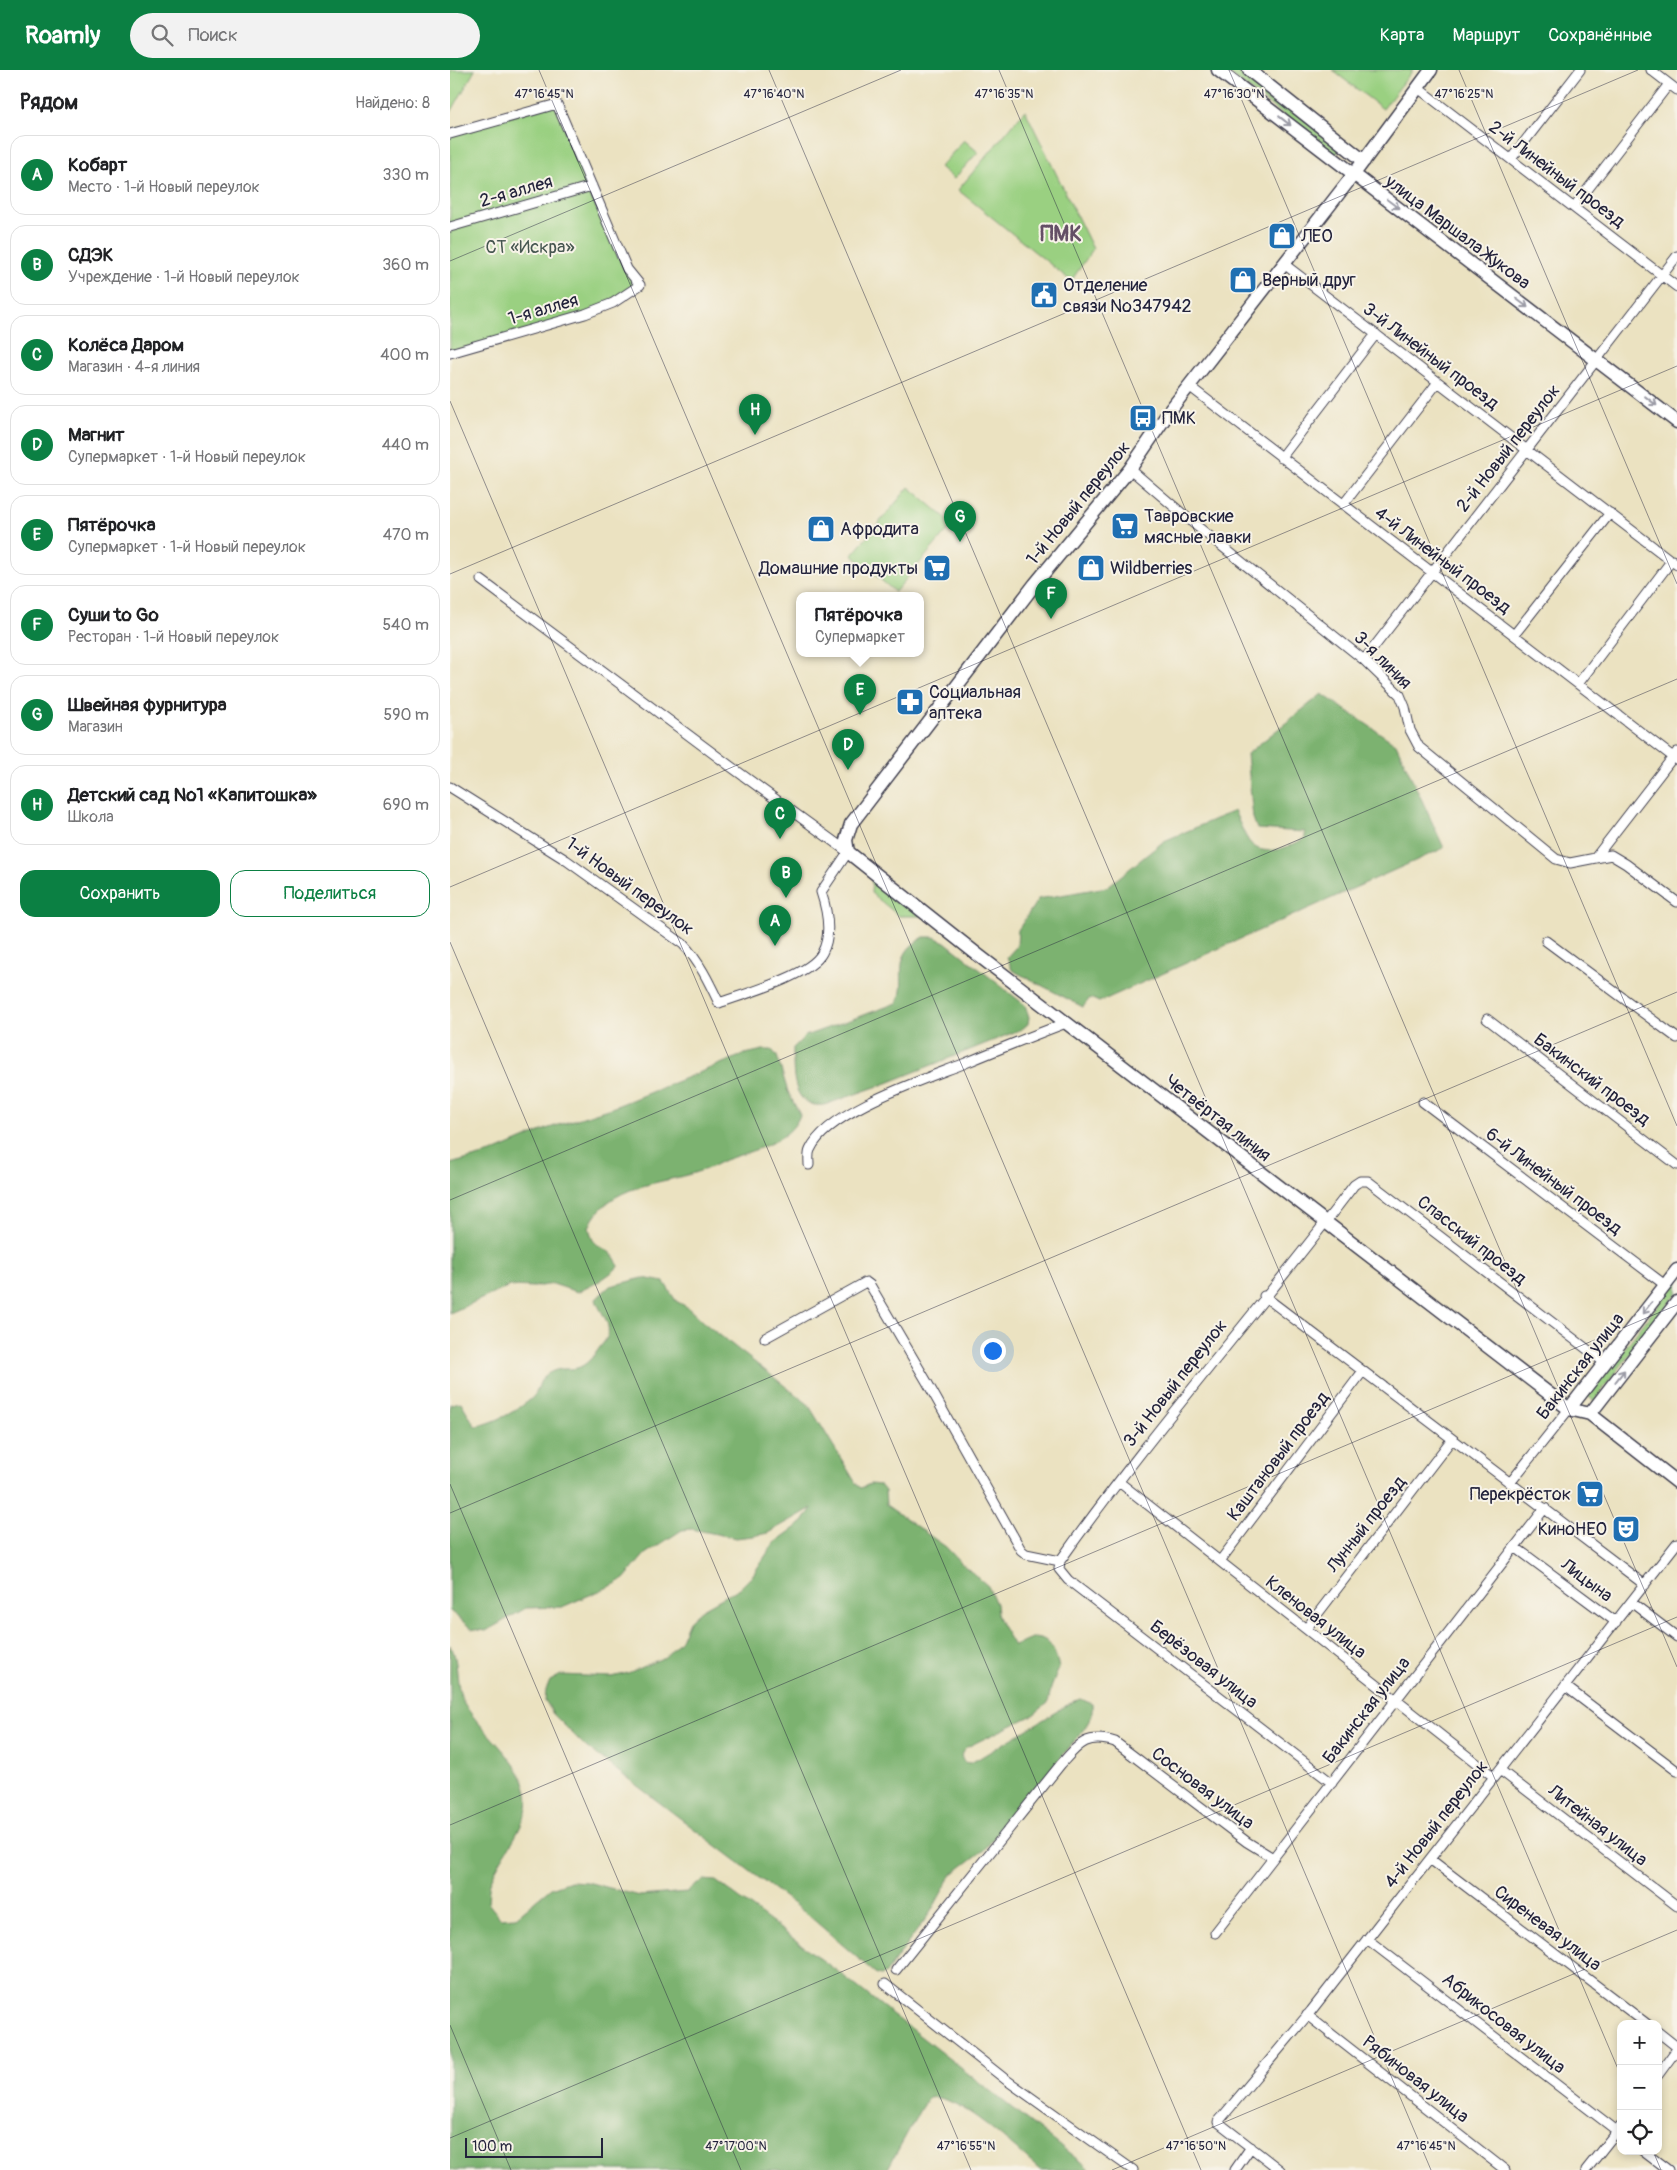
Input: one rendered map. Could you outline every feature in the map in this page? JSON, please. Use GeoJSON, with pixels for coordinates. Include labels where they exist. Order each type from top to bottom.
{"type":"FeatureCollection","features":[{"type":"Feature","properties":{"kind":"street","name":"улица Маршала Жукова"},"geometry":{"type":"LineString","coordinates":[[1218,70],[1677,422]]}},
{"type":"Feature","properties":{"kind":"street"},"geometry":{"type":"LineString","coordinates":[[1249,70],[1364,161]]}},
{"type":"Feature","properties":{"kind":"street","name":"1-й Новый переулок"},"geometry":{"type":"LineString","coordinates":[[450,787],[566,860],[684,944],[700,967],[719,1003],[796,975],[812,965],[822,953],[826,937],[827,917],[820,892],[848,852],[846,840],[851,824],[1035,584],[1130,469],[1189,386],[1364,161],[1431,70]]}},
{"type":"Feature","properties":{"kind":"street"},"geometry":{"type":"LineString","coordinates":[[1511,159],[1580,70]]}},
{"type":"Feature","properties":{"kind":"street"},"geometry":{"type":"LineString","coordinates":[[1574,207],[1673,87],[1651,70]]}},
{"type":"Feature","properties":{"kind":"street","name":"2-й Линейный проезд"},"geometry":{"type":"LineString","coordinates":[[1418,88],[1677,286]]}},
{"type":"Feature","properties":{"kind":"street"},"geometry":{"type":"LineString","coordinates":[[450,134],[557,104],[592,186]]}},
{"type":"Feature","properties":{"kind":"street","name":"2-я аллея"},"geometry":{"type":"LineString","coordinates":[[450,227],[592,186]]}},
{"type":"Feature","properties":{"kind":"street","name":"1-я аллея"},"geometry":{"type":"LineString","coordinates":[[450,352],[585,314],[613,303],[640,285],[627,269],[592,186]]}},
{"type":"Feature","properties":{"kind":"street","name":"2-й Новый переулок"},"geometry":{"type":"LineString","coordinates":[[1364,660],[1677,256]]}},
{"type":"Feature","properties":{"kind":"street","name":"3-й Линейный проезд"},"geometry":{"type":"LineString","coordinates":[[1284,264],[1674,562]]}},
{"type":"Feature","properties":{"kind":"street"},"geometry":{"type":"LineString","coordinates":[[1281,458],[1376,334]]}},
{"type":"Feature","properties":{"kind":"street"},"geometry":{"type":"LineString","coordinates":[[1343,505],[1438,382]]}},
{"type":"Feature","properties":{"kind":"street","name":"4-й Линейный проезд"},"geometry":{"type":"LineString","coordinates":[[1189,386],[1578,684],[1676,756]]}},
{"type":"Feature","properties":{"kind":"street","name":"3-я линия"},"geometry":{"type":"LineString","coordinates":[[1130,469],[1198,527],[1364,660],[1400,695],[1405,707],[1410,730],[1419,747],[1556,859],[1570,863],[1611,855],[1677,902]]}},
{"type":"Feature","properties":{"kind":"street"},"geometry":{"type":"LineString","coordinates":[[1514,635],[1610,513]]}},
{"type":"Feature","properties":{"kind":"street"},"geometry":{"type":"LineString","coordinates":[[1578,684],[1674,562]]}},
{"type":"Feature","properties":{"kind":"street"},"geometry":{"type":"LineString","coordinates":[[481,580],[848,852]]}},
{"type":"Feature","properties":{"kind":"street"},"geometry":{"type":"LineString","coordinates":[[1595,858],[1676,756]]}},
{"type":"Feature","properties":{"kind":"street","name":"Четвёртая линия"},"geometry":{"type":"LineString","coordinates":[[848,852],[1066,1023],[1569,1409]]}},
{"type":"Feature","properties":{"kind":"street"},"geometry":{"type":"LineString","coordinates":[[1546,941],[1677,1038]]}},
{"type":"Feature","properties":{"kind":"street","name":"Бакинский проезд"},"geometry":{"type":"LineString","coordinates":[[1486,1019],[1677,1165]]}},
{"type":"Feature","properties":{"kind":"street"},"geometry":{"type":"LineString","coordinates":[[809,1165],[809,1152],[815,1142],[836,1122],[853,1111],[899,1089],[1066,1023]]}},
{"type":"Feature","properties":{"kind":"street","name":"6-й Линейный проезд"},"geometry":{"type":"LineString","coordinates":[[1423,1102],[1665,1285]]}},
{"type":"Feature","properties":{"kind":"street","name":"Спасский проезд"},"geometry":{"type":"LineString","coordinates":[[1325,1222],[1354,1185],[1360,1180],[1368,1181],[1605,1363]]}},
{"type":"Feature","properties":{"kind":"street","name":"3-й Новый переулок"},"geometry":{"type":"LineString","coordinates":[[1060,1565],[1095,1511],[1264,1296],[1325,1222]]}},
{"type":"Feature","properties":{"kind":"street","name":"Бакинская улица"},"geometry":{"type":"LineString","coordinates":[[1510,1483],[1677,1270]]}},
{"type":"Feature","properties":{"kind":"street"},"geometry":{"type":"LineString","coordinates":[[765,1338],[866,1282],[927,1382],[1021,1550],[1026,1554],[1060,1565]]}},
{"type":"Feature","properties":{"kind":"street"},"geometry":{"type":"LineString","coordinates":[[1264,1296],[1644,1585]]}},
{"type":"Feature","properties":{"kind":"street"},"geometry":{"type":"LineString","coordinates":[[1590,1414],[1677,1302]]}},
{"type":"Feature","properties":{"kind":"street","name":"Каштановый проезд"},"geometry":{"type":"LineString","coordinates":[[1220,1561],[1363,1371]]}},
{"type":"Feature","properties":{"kind":"street"},"geometry":{"type":"LineString","coordinates":[[1569,1409],[1590,1414],[1677,1482]]}},
{"type":"Feature","properties":{"kind":"street","name":"Лунный проезд"},"geometry":{"type":"LineString","coordinates":[[1306,1629],[1452,1439]]}},
{"type":"Feature","properties":{"kind":"street","name":"Кленовая улица"},"geometry":{"type":"LineString","coordinates":[[1119,1482],[1396,1700],[1497,1773]]}},
{"type":"Feature","properties":{"kind":"street","name":"Бакинская улица"},"geometry":{"type":"LineString","coordinates":[[1215,1933],[1545,1508]]}},
{"type":"Feature","properties":{"kind":"street","name":"4-й Новый переулок"},"geometry":{"type":"LineString","coordinates":[[1251,2147],[1218,2122],[1307,2015],[1677,1543]]}},
{"type":"Feature","properties":{"kind":"street","name":"Лицына"},"geometry":{"type":"LineString","coordinates":[[1515,1547],[1616,1622]]}},
{"type":"Feature","properties":{"kind":"street","name":"Берёзовая улица"},"geometry":{"type":"LineString","coordinates":[[1060,1565],[1068,1580],[1332,1783]]}},
{"type":"Feature","properties":{"kind":"street"},"geometry":{"type":"LineString","coordinates":[[1631,1602],[1677,1636]]}},
{"type":"Feature","properties":{"kind":"street"},"geometry":{"type":"LineString","coordinates":[[1565,1686],[1677,1770]]}},
{"type":"Feature","properties":{"kind":"street","name":"Сосновая улица"},"geometry":{"type":"LineString","coordinates":[[896,1970],[992,1847],[1077,1746],[1093,1738],[1102,1738],[1115,1742],[1247,1842],[1273,1858]]}},
{"type":"Feature","properties":{"kind":"street","name":"Литейная улица"},"geometry":{"type":"LineString","coordinates":[[1497,1773],[1677,1906]]}},
{"type":"Feature","properties":{"kind":"street","name":"Сиреневая улица"},"geometry":{"type":"LineString","coordinates":[[1430,1859],[1642,2020]]}},
{"type":"Feature","properties":{"kind":"street","name":"Абрикосовая улица"},"geometry":{"type":"LineString","coordinates":[[1367,1939],[1617,2128]]}},
{"type":"Feature","properties":{"kind":"street"},"geometry":{"type":"LineString","coordinates":[[885,1984],[1005,2079],[1133,2170]]}},
{"type":"Feature","properties":{"kind":"street","name":"Рябиновая улица"},"geometry":{"type":"LineString","coordinates":[[1307,2015],[1505,2170]]}},
{"type":"Feature","properties":{"kind":"street"},"geometry":{"type":"LineString","coordinates":[[1662,2035],[1677,2048],[1662,2069]]}},
{"type":"Feature","properties":{"kind":"street"},"geometry":{"type":"LineString","coordinates":[[1586,2170],[1617,2134]]}},
{"type":"Feature","properties":{"kind":"street"},"geometry":{"type":"LineString","coordinates":[[1235,2170],[1251,2147],[1280,2170]]}},
{"type":"Feature","properties":{"kind":"street"},"geometry":{"type":"LineString","coordinates":[[1649,2155],[1668,2170]]}},
{"type":"Feature","properties":{"kind":"green space"},"geometry":{"type":"Polygon","coordinates":[[[450,70],[475,70],[450,114],[450,70]]]}},
{"type":"Feature","properties":{"kind":"green space"},"geometry":{"type":"Polygon","coordinates":[[[1224,70],[1242,70],[1341,148],[1336,155],[1224,70]]]}},
{"type":"Feature","properties":{"kind":"green space"},"geometry":{"type":"Polygon","coordinates":[[[1332,70],[1413,70],[1383,109],[1332,70]]]}},
{"type":"Feature","properties":{"kind":"green space","name":"СТ «Искра»"},"geometry":{"type":"Polygon","coordinates":[[[553,100],[624,264],[639,285],[589,313],[450,352],[450,130],[553,100]]]}},
{"type":"Feature","properties":{"kind":"green space"},"geometry":{"type":"Polygon","coordinates":[[[1025,110],[1093,249],[1071,281],[958,190],[1025,110]]]}},
{"type":"Feature","properties":{"kind":"green space"},"geometry":{"type":"Polygon","coordinates":[[[964,140],[978,152],[954,179],[940,167],[964,140]]]}},
{"type":"Feature","properties":{"kind":"green space"},"geometry":{"type":"Polygon","coordinates":[[[909,487],[953,524],[895,592],[852,555],[909,487]]]}},
{"type":"Feature","properties":{"kind":"green space"},"geometry":{"type":"Polygon","coordinates":[[[1322,694],[1396,744],[1444,848],[1099,1002],[1090,998],[1083,1007],[1012,970],[1007,957],[1017,946],[1018,930],[1038,899],[1107,887],[1164,841],[1234,811],[1248,840],[1260,849],[1275,850],[1305,838],[1305,832],[1257,829],[1253,818],[1247,754],[1322,694]]]}},
{"type":"Feature","properties":{"kind":"green space"},"geometry":{"type":"Polygon","coordinates":[[[872,877],[921,916],[899,916],[871,893],[872,877]]]}},
{"type":"Feature","properties":{"kind":"green space"},"geometry":{"type":"Polygon","coordinates":[[[924,937],[934,937],[945,942],[1025,1005],[1029,1017],[1028,1024],[1022,1029],[887,1083],[824,1105],[813,1105],[805,1101],[796,1087],[793,1068],[793,1048],[805,1036],[897,1003],[902,986],[902,969],[906,953],[924,937]]]}},
{"type":"Feature","properties":{"kind":"green space"},"geometry":{"type":"Polygon","coordinates":[[[772,1050],[777,1056],[788,1092],[800,1115],[788,1133],[768,1145],[725,1160],[706,1169],[637,1188],[609,1202],[598,1213],[589,1227],[593,1240],[611,1253],[618,1267],[609,1275],[593,1284],[577,1292],[553,1284],[534,1287],[510,1286],[450,1313],[450,1164],[491,1153],[549,1128],[614,1107],[745,1054],[772,1050]]]}},
{"type":"Feature","properties":{"kind":"green space"},"geometry":{"type":"Polygon","coordinates":[[[643,1278],[664,1282],[676,1301],[687,1307],[703,1322],[808,1404],[857,1485],[861,1488],[870,1484],[880,1485],[885,1491],[886,1505],[946,1547],[961,1563],[988,1586],[996,1604],[1001,1624],[1014,1646],[1036,1638],[1042,1638],[1050,1645],[1056,1656],[1059,1668],[1051,1688],[1048,1703],[1033,1715],[967,1747],[962,1754],[964,1762],[970,1763],[978,1759],[1074,1701],[1081,1699],[1092,1704],[1091,1717],[1078,1737],[984,1850],[952,1874],[930,1913],[885,1974],[875,1973],[808,1915],[586,1747],[553,1714],[545,1700],[546,1690],[550,1681],[561,1675],[612,1677],[628,1673],[665,1657],[681,1640],[689,1621],[701,1610],[740,1588],[752,1576],[774,1543],[803,1522],[812,1508],[768,1533],[753,1536],[736,1538],[692,1529],[682,1530],[645,1554],[624,1579],[613,1585],[562,1607],[526,1608],[486,1631],[472,1629],[450,1611],[450,1404],[461,1402],[475,1426],[497,1420],[528,1402],[535,1395],[543,1377],[553,1371],[577,1368],[583,1365],[590,1360],[605,1340],[608,1334],[608,1325],[596,1299],[610,1286],[643,1278]]]}},
{"type":"Feature","properties":{"kind":"green space"},"geometry":{"type":"Polygon","coordinates":[[[1677,1280],[1677,1293],[1594,1401],[1588,1396],[1677,1280]]]}},
{"type":"Feature","properties":{"kind":"green space"},"geometry":{"type":"Polygon","coordinates":[[[450,1645],[455,1657],[459,1688],[464,1703],[515,1766],[523,1780],[527,1794],[527,1808],[524,1818],[516,1836],[495,1871],[489,1886],[488,1903],[500,1918],[516,1917],[551,1888],[571,1881],[587,1882],[640,1896],[687,1892],[703,1880],[716,1881],[841,1974],[1091,2170],[1040,2170],[1002,2137],[970,2113],[940,2098],[928,2098],[887,2170],[450,2170],[450,1645]]]}},
{"type":"Feature","properties":{"kind":"place","name":"ЛЕО"},"geometry":{"type":"Point","coordinates":[1282,236]}},
{"type":"Feature","properties":{"kind":"place","name":"Верный друг"},"geometry":{"type":"Point","coordinates":[1243,280]}},
{"type":"Feature","properties":{"kind":"place","name":"Отделение связи №347942"},"geometry":{"type":"Point","coordinates":[1044,295]}},
{"type":"Feature","properties":{"kind":"place","name":"ПМК"},"geometry":{"type":"Point","coordinates":[1143,418]}},
{"type":"Feature","properties":{"kind":"place","name":"Детский сад №1 «Капитошка»"},"geometry":{"type":"Point","coordinates":[755,435]}},
{"type":"Feature","properties":{"kind":"place","name":"Тавровские мясные лавки"},"geometry":{"type":"Point","coordinates":[1125,526]}},
{"type":"Feature","properties":{"kind":"place","name":"Афродита"},"geometry":{"type":"Point","coordinates":[821,529]}},
{"type":"Feature","properties":{"kind":"place","name":"Швейная фурнитура"},"geometry":{"type":"Point","coordinates":[960,542]}},
{"type":"Feature","properties":{"kind":"place","name":"Домашние продукты"},"geometry":{"type":"Point","coordinates":[937,568]}},
{"type":"Feature","properties":{"kind":"place","name":"Wildberries"},"geometry":{"type":"Point","coordinates":[1091,568]}},
{"type":"Feature","properties":{"kind":"place","name":"Суши to Go"},"geometry":{"type":"Point","coordinates":[1051,619]}},
{"type":"Feature","properties":{"kind":"place","name":"Социальная аптека"},"geometry":{"type":"Point","coordinates":[910,702]}},
{"type":"Feature","properties":{"kind":"place","name":"Пятёрочка"},"geometry":{"type":"Point","coordinates":[860,715]}},
{"type":"Feature","properties":{"kind":"place","name":"Магнит"},"geometry":{"type":"Point","coordinates":[848,770]}},
{"type":"Feature","properties":{"kind":"place","name":"Колёса Даром"},"geometry":{"type":"Point","coordinates":[780,839]}},
{"type":"Feature","properties":{"kind":"place","name":"СДЭК"},"geometry":{"type":"Point","coordinates":[786,898]}},
{"type":"Feature","properties":{"kind":"place","name":"Кобарт"},"geometry":{"type":"Point","coordinates":[775,946]}},
{"type":"Feature","properties":{"kind":"place","name":"Перекрёсток"},"geometry":{"type":"Point","coordinates":[1590,1494]}},
{"type":"Feature","properties":{"kind":"place","name":"КиноНЕО"},"geometry":{"type":"Point","coordinates":[1626,1529]}},
{"type":"Feature","properties":{"kind":"district","name":"ПМК"},"geometry":{"type":"Point","coordinates":[1061,233]}}]}
